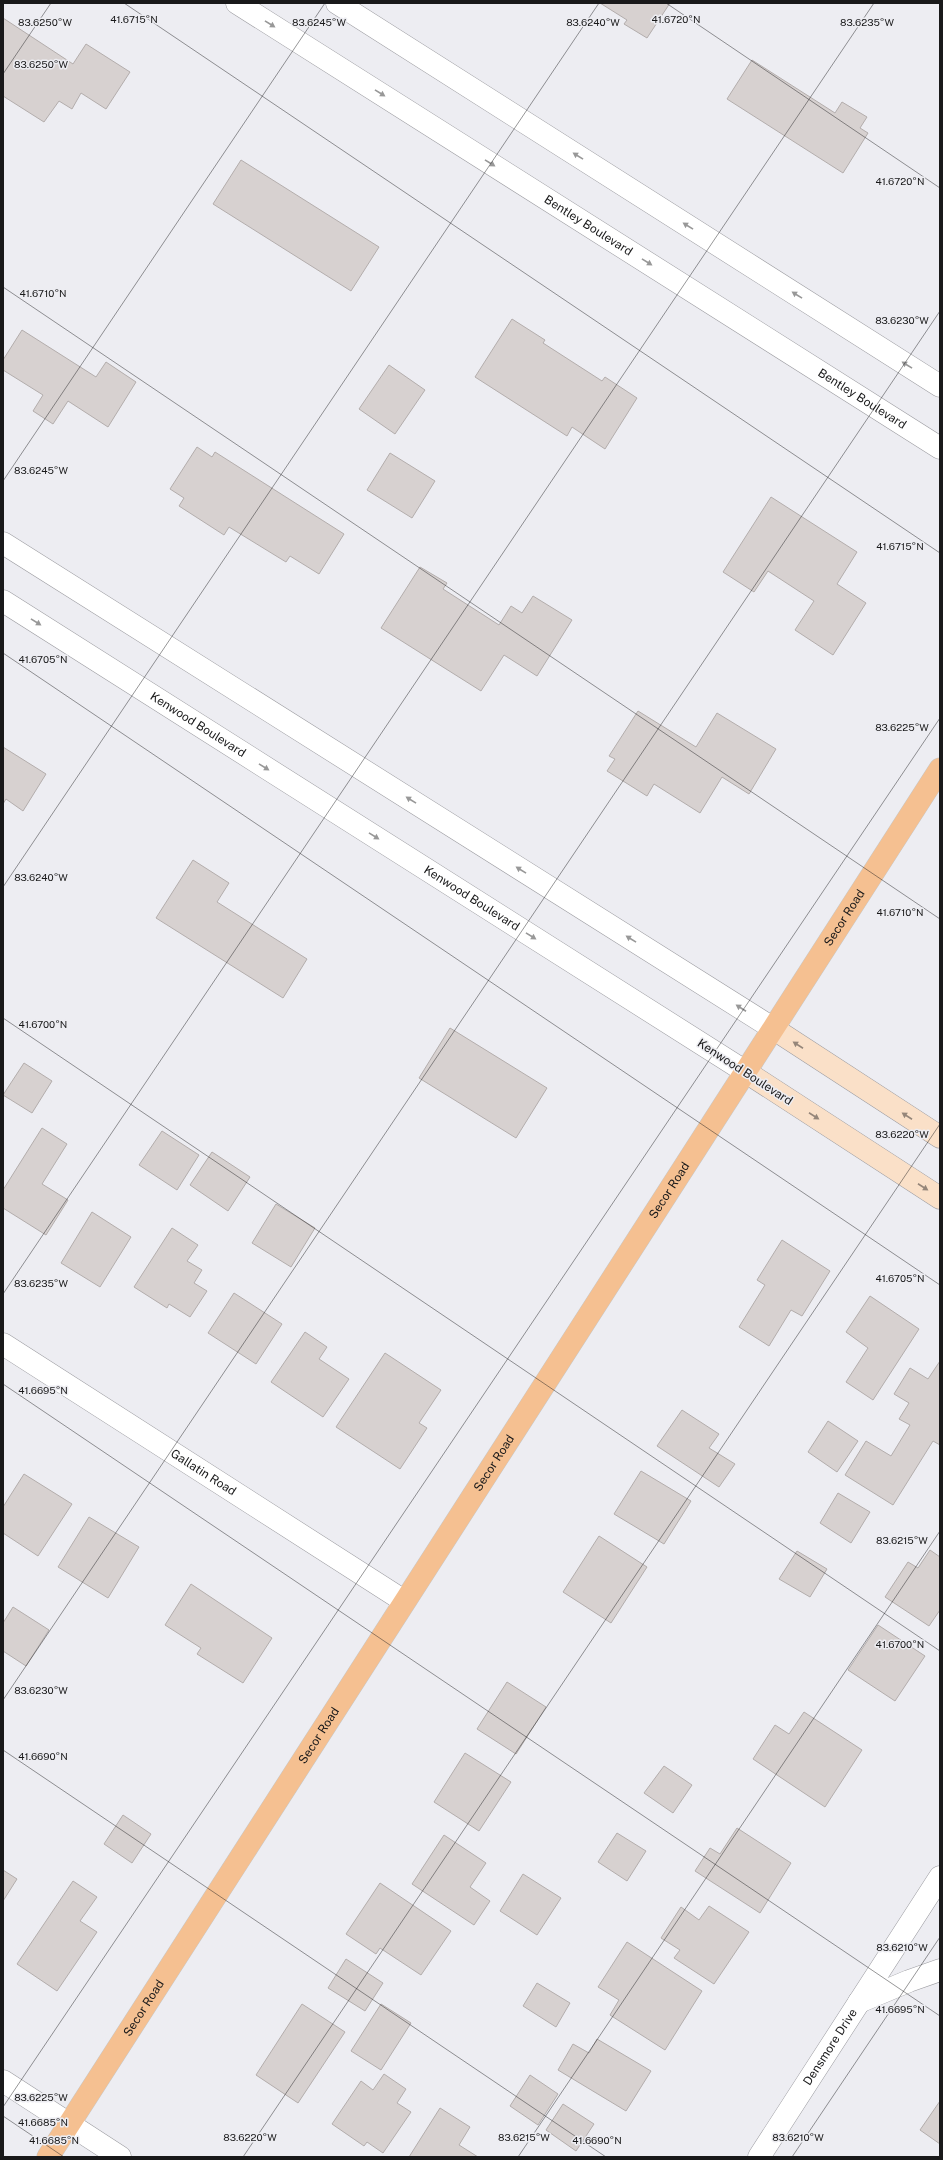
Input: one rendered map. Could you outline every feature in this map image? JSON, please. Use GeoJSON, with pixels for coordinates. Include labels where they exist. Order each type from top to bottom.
{"type":"FeatureCollection","features":[{"type":"Feature","properties":{"kind":"main road","name":"Secor Road"},"geometry":{"type":"LineString","coordinates":[[48,2157],[940,769]]}},
{"type":"Feature","properties":{"kind":"street","name":"Bentley Boulevard"},"geometry":{"type":"LineString","coordinates":[[237,3],[940,448]]}},
{"type":"Feature","properties":{"kind":"street"},"geometry":{"type":"LineString","coordinates":[[337,3],[940,386]]}},
{"type":"Feature","properties":{"kind":"street"},"geometry":{"type":"LineString","coordinates":[[3,543],[774,1029],[940,1137]]}},
{"type":"Feature","properties":{"kind":"street","name":"Kenwood Boulevard"},"geometry":{"type":"LineString","coordinates":[[3,601],[746,1072],[940,1198]]}},
{"type":"Feature","properties":{"kind":"street","name":"Gallatin Road"},"geometry":{"type":"LineString","coordinates":[[3,1344],[404,1601]]}},
{"type":"Feature","properties":{"kind":"street","name":"Densmore Drive"},"geometry":{"type":"LineString","coordinates":[[759,2157],[940,1877]]}},
{"type":"Feature","properties":{"kind":"street"},"geometry":{"type":"LineString","coordinates":[[859,2002],[909,1980],[940,1970]]}},
{"type":"Feature","properties":{"kind":"street"},"geometry":{"type":"LineString","coordinates":[[3,2081],[120,2157]]}},
{"type":"Feature","properties":{"kind":"building"},"geometry":{"type":"Polygon","coordinates":[[[600,3],[670,3],[647,38],[624,24],[627,20],[600,3]]]}},
{"type":"Feature","properties":{"kind":"building"},"geometry":{"type":"Polygon","coordinates":[[[3,18],[73,64],[86,44],[130,72],[106,109],[81,93],[72,109],[59,101],[44,122],[3,96],[3,18]]]}},
{"type":"Feature","properties":{"kind":"building"},"geometry":{"type":"Polygon","coordinates":[[[752,60],[835,113],[842,102],[867,117],[860,128],[868,133],[843,173],[727,99],[752,60]]]}},
{"type":"Feature","properties":{"kind":"building"},"geometry":{"type":"Polygon","coordinates":[[[241,160],[379,247],[351,291],[213,204],[241,160]]]}},
{"type":"Feature","properties":{"kind":"building"},"geometry":{"type":"Polygon","coordinates":[[[512,319],[545,340],[543,343],[602,381],[605,377],[637,398],[605,449],[572,427],[567,436],[475,377],[512,319]]]}},
{"type":"Feature","properties":{"kind":"building"},"geometry":{"type":"Polygon","coordinates":[[[22,330],[96,377],[106,362],[136,382],[108,427],[68,401],[53,424],[33,411],[43,395],[3,370],[3,360],[22,330]]]}},
{"type":"Feature","properties":{"kind":"building"},"geometry":{"type":"Polygon","coordinates":[[[389,365],[425,390],[395,434],[359,409],[389,365]]]}},
{"type":"Feature","properties":{"kind":"building"},"geometry":{"type":"Polygon","coordinates":[[[197,447],[212,457],[215,452],[344,534],[319,574],[290,556],[286,562],[229,527],[224,535],[179,506],[184,498],[170,489],[197,447]]]}},
{"type":"Feature","properties":{"kind":"building"},"geometry":{"type":"Polygon","coordinates":[[[390,453],[435,481],[412,518],[367,490],[390,453]]]}},
{"type":"Feature","properties":{"kind":"building"},"geometry":{"type":"Polygon","coordinates":[[[771,497],[857,552],[837,584],[866,603],[833,655],[795,630],[814,601],[768,571],[754,592],[723,572],[771,497]]]}},
{"type":"Feature","properties":{"kind":"building"},"geometry":{"type":"Polygon","coordinates":[[[420,567],[447,583],[443,589],[499,625],[511,606],[522,613],[533,596],[572,620],[537,676],[504,655],[481,691],[381,628],[420,567]]]}},
{"type":"Feature","properties":{"kind":"building"},"geometry":{"type":"Polygon","coordinates":[[[638,711],[696,747],[717,713],[776,749],[749,794],[722,777],[700,813],[654,784],[647,796],[607,771],[615,759],[609,756],[638,711]]]}},
{"type":"Feature","properties":{"kind":"building"},"geometry":{"type":"Polygon","coordinates":[[[3,747],[46,774],[23,811],[6,799],[3,804],[3,747]]]}},
{"type":"Feature","properties":{"kind":"building"},"geometry":{"type":"Polygon","coordinates":[[[193,860],[229,883],[217,902],[307,959],[283,998],[156,918],[193,860]]]}},
{"type":"Feature","properties":{"kind":"building"},"geometry":{"type":"Polygon","coordinates":[[[450,1028],[547,1088],[516,1138],[419,1078],[450,1028]]]}},
{"type":"Feature","properties":{"kind":"building"},"geometry":{"type":"Polygon","coordinates":[[[24,1063],[52,1081],[32,1113],[3,1095],[24,1063]]]}},
{"type":"Feature","properties":{"kind":"building"},"geometry":{"type":"Polygon","coordinates":[[[42,1128],[67,1144],[42,1184],[68,1200],[46,1235],[3,1208],[3,1190],[42,1128]]]}},
{"type":"Feature","properties":{"kind":"building"},"geometry":{"type":"Polygon","coordinates":[[[162,1131],[199,1155],[177,1190],[139,1165],[162,1131]]]}},
{"type":"Feature","properties":{"kind":"building"},"geometry":{"type":"Polygon","coordinates":[[[212,1152],[250,1177],[228,1211],[190,1185],[212,1152]]]}},
{"type":"Feature","properties":{"kind":"building"},"geometry":{"type":"Polygon","coordinates":[[[276,1204],[315,1228],[291,1267],[252,1243],[276,1204]]]}},
{"type":"Feature","properties":{"kind":"building"},"geometry":{"type":"Polygon","coordinates":[[[92,1212],[131,1237],[100,1287],[61,1263],[92,1212]]]}},
{"type":"Feature","properties":{"kind":"building"},"geometry":{"type":"Polygon","coordinates":[[[172,1228],[198,1245],[187,1261],[202,1270],[194,1283],[207,1291],[190,1317],[169,1304],[167,1308],[134,1287],[172,1228]]]}},
{"type":"Feature","properties":{"kind":"building"},"geometry":{"type":"Polygon","coordinates":[[[782,1240],[830,1271],[802,1316],[791,1310],[769,1346],[739,1327],[765,1285],[757,1280],[782,1240]]]}},
{"type":"Feature","properties":{"kind":"building"},"geometry":{"type":"Polygon","coordinates":[[[234,1293],[282,1324],[256,1364],[208,1333],[234,1293]]]}},
{"type":"Feature","properties":{"kind":"building"},"geometry":{"type":"Polygon","coordinates":[[[870,1296],[919,1329],[873,1400],[846,1382],[868,1348],[846,1332],[870,1296]]]}},
{"type":"Feature","properties":{"kind":"building"},"geometry":{"type":"Polygon","coordinates":[[[305,1332],[327,1347],[319,1359],[349,1379],[323,1417],[271,1382],[305,1332]]]}},
{"type":"Feature","properties":{"kind":"building"},"geometry":{"type":"Polygon","coordinates":[[[385,1353],[441,1390],[419,1423],[427,1428],[400,1469],[336,1427],[385,1353]]]}},
{"type":"Feature","properties":{"kind":"building"},"geometry":{"type":"Polygon","coordinates":[[[940,1361],[940,1445],[933,1441],[893,1505],[845,1475],[866,1441],[891,1456],[910,1425],[899,1419],[909,1403],[894,1394],[910,1368],[928,1379],[940,1361]]]}},
{"type":"Feature","properties":{"kind":"building"},"geometry":{"type":"Polygon","coordinates":[[[682,1410],[719,1434],[709,1448],[735,1464],[719,1487],[657,1446],[682,1410]]]}},
{"type":"Feature","properties":{"kind":"building"},"geometry":{"type":"Polygon","coordinates":[[[828,1421],[858,1441],[837,1472],[808,1452],[828,1421]]]}},
{"type":"Feature","properties":{"kind":"building"},"geometry":{"type":"Polygon","coordinates":[[[641,1471],[691,1501],[664,1544],[614,1514],[641,1471]]]}},
{"type":"Feature","properties":{"kind":"building"},"geometry":{"type":"Polygon","coordinates":[[[24,1474],[72,1504],[38,1556],[3,1533],[3,1507],[24,1474]]]}},
{"type":"Feature","properties":{"kind":"building"},"geometry":{"type":"Polygon","coordinates":[[[838,1493],[870,1512],[851,1543],[820,1523],[838,1493]]]}},
{"type":"Feature","properties":{"kind":"building"},"geometry":{"type":"Polygon","coordinates":[[[89,1517],[139,1547],[108,1598],[58,1567],[89,1517]]]}},
{"type":"Feature","properties":{"kind":"building"},"geometry":{"type":"Polygon","coordinates":[[[599,1536],[647,1567],[611,1623],[563,1592],[599,1536]]]}},
{"type":"Feature","properties":{"kind":"building"},"geometry":{"type":"Polygon","coordinates":[[[930,1550],[940,1557],[940,1610],[929,1626],[885,1597],[908,1562],[918,1568],[930,1550]]]}},
{"type":"Feature","properties":{"kind":"building"},"geometry":{"type":"Polygon","coordinates":[[[797,1551],[827,1569],[810,1597],[779,1579],[797,1551]]]}},
{"type":"Feature","properties":{"kind":"building"},"geometry":{"type":"Polygon","coordinates":[[[191,1584],[272,1638],[243,1683],[197,1654],[201,1648],[165,1625],[191,1584]]]}},
{"type":"Feature","properties":{"kind":"building"},"geometry":{"type":"Polygon","coordinates":[[[13,1607],[49,1630],[26,1666],[3,1651],[3,1623],[13,1607]]]}},
{"type":"Feature","properties":{"kind":"building"},"geometry":{"type":"Polygon","coordinates":[[[878,1625],[925,1656],[895,1701],[848,1670],[878,1625]]]}},
{"type":"Feature","properties":{"kind":"building"},"geometry":{"type":"Polygon","coordinates":[[[507,1682],[546,1707],[516,1754],[477,1729],[507,1682]]]}},
{"type":"Feature","properties":{"kind":"building"},"geometry":{"type":"Polygon","coordinates":[[[804,1712],[862,1750],[825,1807],[753,1759],[775,1725],[789,1734],[804,1712]]]}},
{"type":"Feature","properties":{"kind":"building"},"geometry":{"type":"Polygon","coordinates":[[[465,1753],[511,1782],[479,1831],[434,1802],[465,1753]]]}},
{"type":"Feature","properties":{"kind":"building"},"geometry":{"type":"Polygon","coordinates":[[[664,1766],[692,1785],[673,1813],[644,1793],[664,1766]]]}},
{"type":"Feature","properties":{"kind":"building"},"geometry":{"type":"Polygon","coordinates":[[[123,1815],[151,1834],[132,1863],[104,1844],[123,1815]]]}},
{"type":"Feature","properties":{"kind":"building"},"geometry":{"type":"Polygon","coordinates":[[[737,1828],[791,1863],[760,1913],[695,1871],[710,1848],[720,1854],[737,1828]]]}},
{"type":"Feature","properties":{"kind":"building"},"geometry":{"type":"Polygon","coordinates":[[[617,1833],[646,1851],[627,1881],[598,1862],[617,1833]]]}},
{"type":"Feature","properties":{"kind":"building"},"geometry":{"type":"Polygon","coordinates":[[[444,1835],[486,1863],[470,1887],[490,1901],[474,1925],[412,1884],[444,1835]]]}},
{"type":"Feature","properties":{"kind":"building"},"geometry":{"type":"Polygon","coordinates":[[[3,1870],[17,1879],[3,1901],[3,1870]]]}},
{"type":"Feature","properties":{"kind":"building"},"geometry":{"type":"Polygon","coordinates":[[[523,1874],[561,1898],[537,1935],[500,1911],[523,1874]]]}},
{"type":"Feature","properties":{"kind":"building"},"geometry":{"type":"Polygon","coordinates":[[[73,1881],[97,1897],[80,1921],[97,1932],[57,1991],[17,1964],[73,1881]]]}},
{"type":"Feature","properties":{"kind":"building"},"geometry":{"type":"Polygon","coordinates":[[[380,1883],[451,1931],[421,1975],[380,1948],[376,1954],[346,1934],[380,1883]]]}},
{"type":"Feature","properties":{"kind":"building"},"geometry":{"type":"Polygon","coordinates":[[[709,1906],[749,1932],[714,1984],[674,1958],[680,1950],[661,1938],[681,1907],[699,1920],[709,1906]]]}},
{"type":"Feature","properties":{"kind":"building"},"geometry":{"type":"Polygon","coordinates":[[[627,1942],[702,1991],[665,2050],[610,2015],[619,2000],[598,1987],[627,1942]]]}},
{"type":"Feature","properties":{"kind":"building"},"geometry":{"type":"Polygon","coordinates":[[[346,1959],[383,1983],[365,2011],[328,1988],[346,1959]]]}},
{"type":"Feature","properties":{"kind":"building"},"geometry":{"type":"Polygon","coordinates":[[[537,1983],[570,2003],[556,2027],[523,2006],[537,1983]]]}},
{"type":"Feature","properties":{"kind":"building"},"geometry":{"type":"Polygon","coordinates":[[[302,2004],[345,2032],[298,2103],[256,2075],[302,2004]]]}},
{"type":"Feature","properties":{"kind":"building"},"geometry":{"type":"Polygon","coordinates":[[[381,2004],[411,2023],[381,2070],[351,2051],[381,2004]]]}},
{"type":"Feature","properties":{"kind":"building"},"geometry":{"type":"Polygon","coordinates":[[[597,2039],[651,2071],[626,2111],[558,2070],[573,2044],[589,2053],[597,2039]]]}},
{"type":"Feature","properties":{"kind":"building"},"geometry":{"type":"Polygon","coordinates":[[[384,2074],[406,2089],[397,2103],[411,2112],[383,2153],[367,2142],[364,2146],[332,2124],[361,2081],[373,2090],[384,2074]]]}},
{"type":"Feature","properties":{"kind":"building"},"geometry":{"type":"Polygon","coordinates":[[[530,2075],[558,2094],[538,2125],[510,2106],[530,2075]]]}},
{"type":"Feature","properties":{"kind":"building"},"geometry":{"type":"Polygon","coordinates":[[[940,2101],[940,2144],[920,2130],[940,2101]]]}},
{"type":"Feature","properties":{"kind":"building"},"geometry":{"type":"Polygon","coordinates":[[[563,2104],[594,2124],[576,2151],[546,2130],[563,2104]]]}},
{"type":"Feature","properties":{"kind":"building"},"geometry":{"type":"Polygon","coordinates":[[[440,2108],[470,2127],[459,2145],[478,2157],[409,2157],[440,2108]]]}}]}
